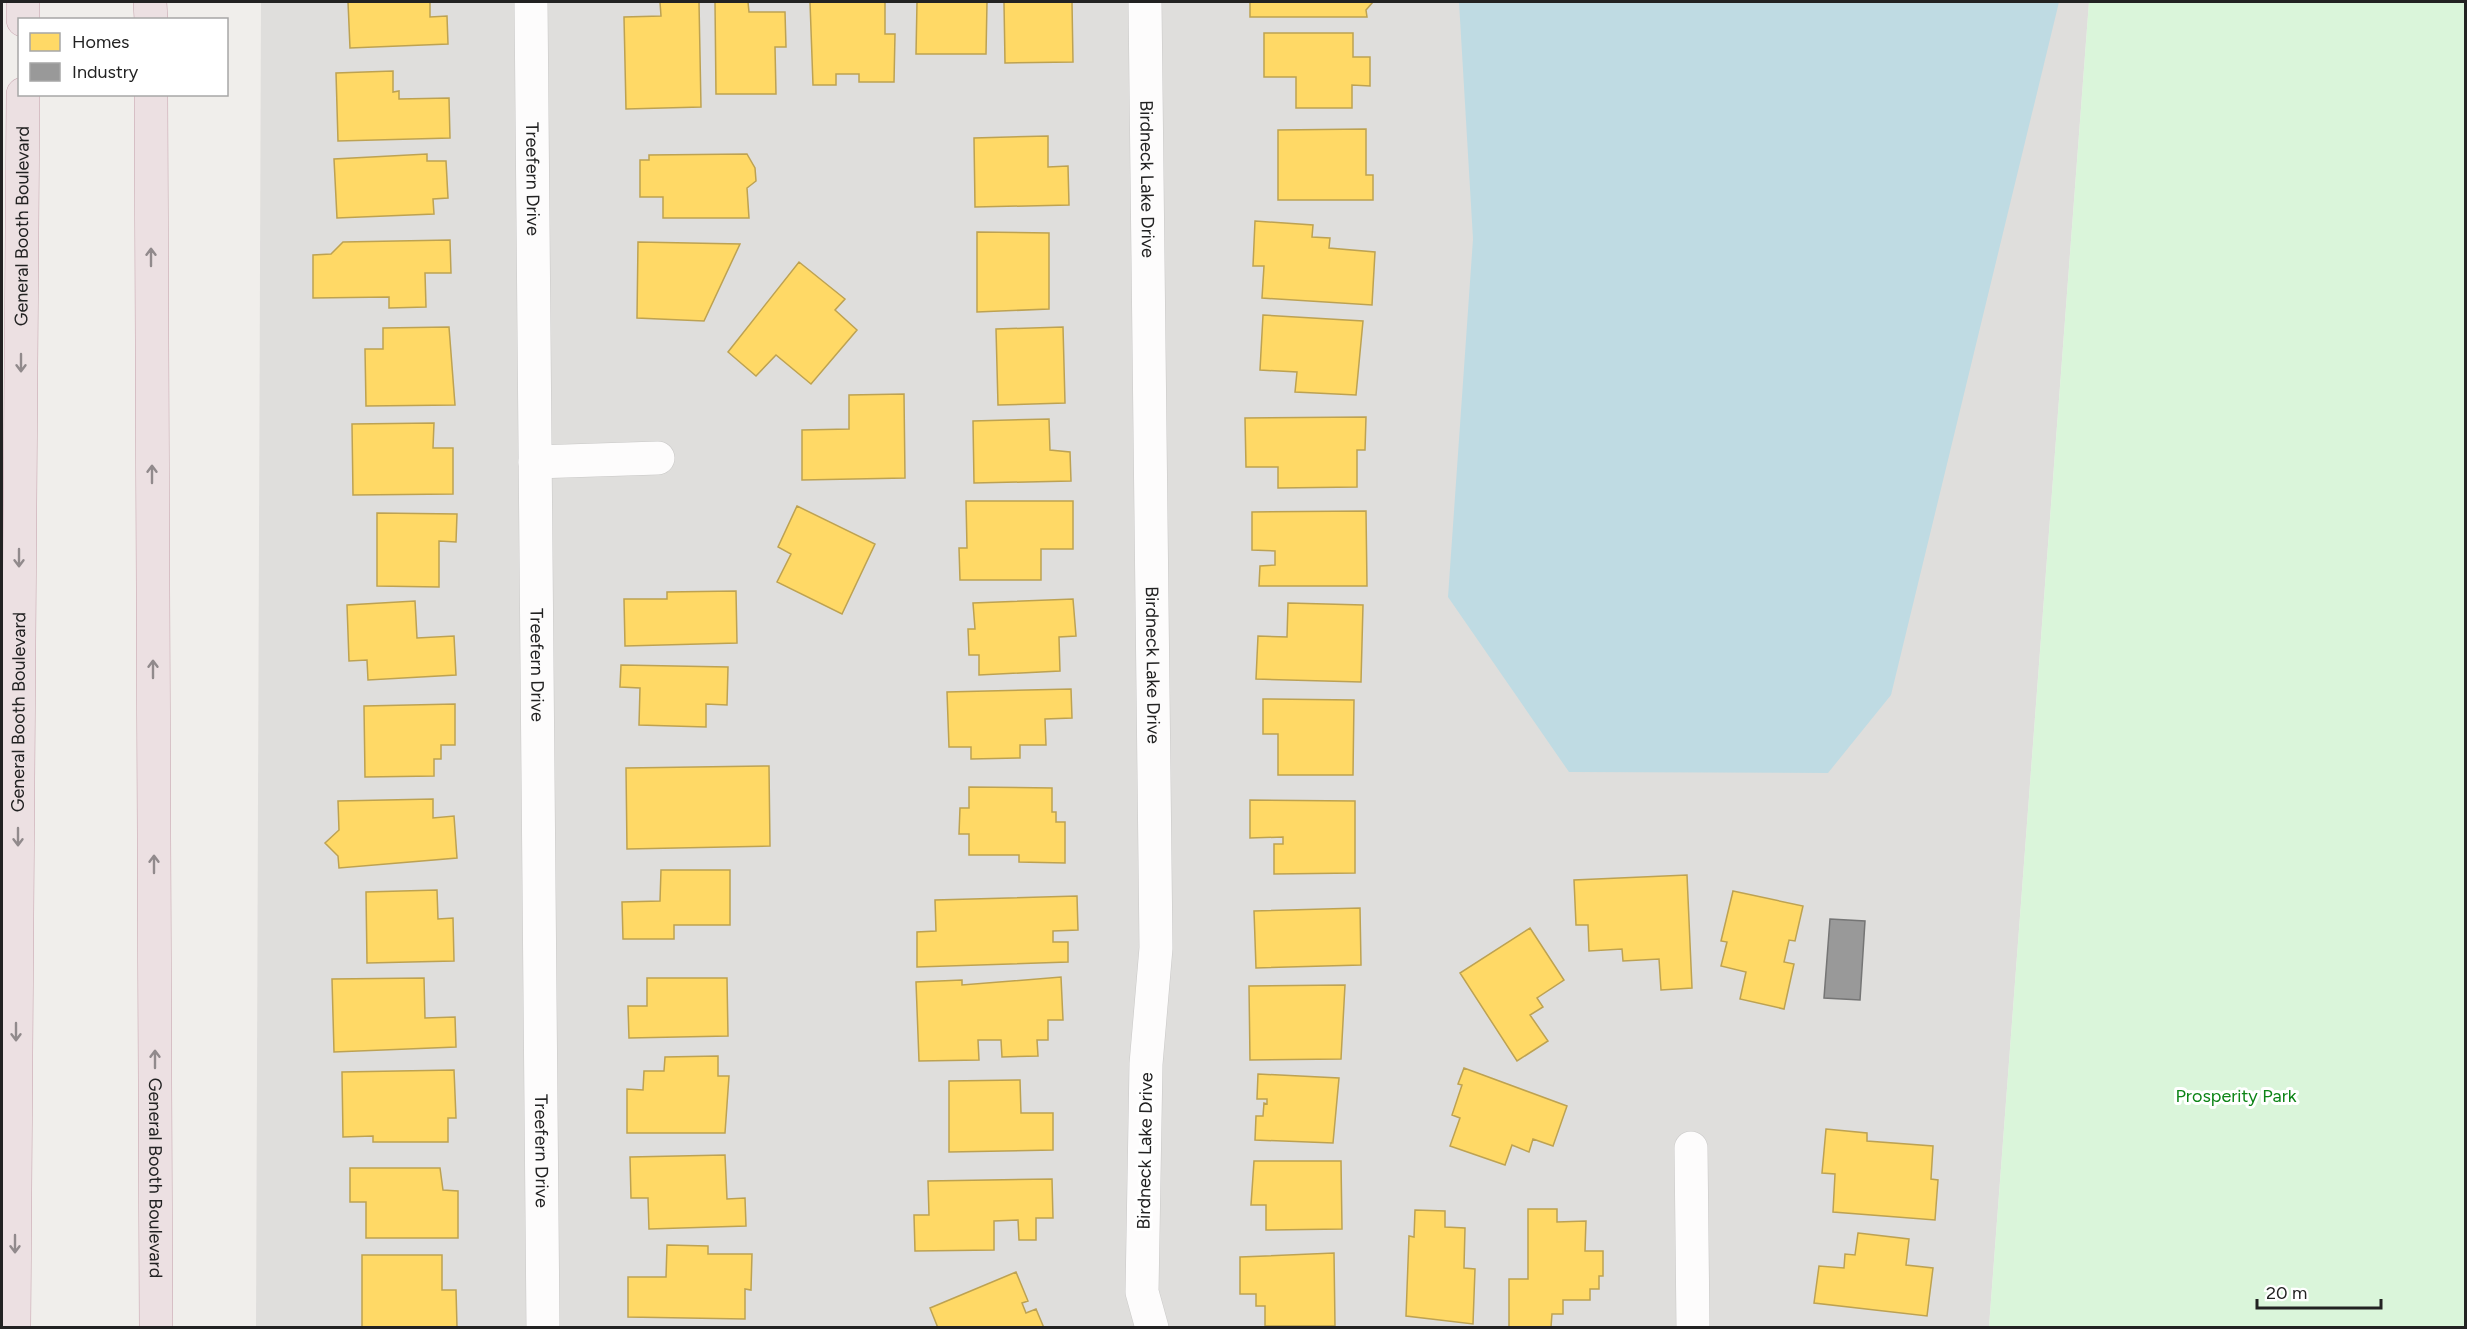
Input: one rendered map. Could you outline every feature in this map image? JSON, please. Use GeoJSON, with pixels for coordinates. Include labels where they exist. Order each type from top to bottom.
{"type":"FeatureCollection","features":[{"type":"Feature","properties":{"kind":"highway"},"geometry":{"type":"LineString","coordinates":[[23,2],[23,18]]}},
{"type":"Feature","properties":{"kind":"highway"},"geometry":{"type":"LineString","coordinates":[[150,2],[151,18]]}},
{"type":"Feature","properties":{"kind":"highway","name":"General Booth Boulevard"},"geometry":{"type":"LineString","coordinates":[[14,1328],[23,96]]}},
{"type":"Feature","properties":{"kind":"highway","name":"General Booth Boulevard"},"geometry":{"type":"LineString","coordinates":[[151,96],[156,1328]]}},
{"type":"Feature","properties":{"kind":"street","name":"Treefern Drive"},"geometry":{"type":"LineString","coordinates":[[531,2],[543,1328]]}},
{"type":"Feature","properties":{"kind":"street","name":"Birdneck Lake Drive"},"geometry":{"type":"LineString","coordinates":[[1145,2],[1156,948],[1146,1064],[1142,1292],[1152,1328]]}},
{"type":"Feature","properties":{"kind":"street"},"geometry":{"type":"LineString","coordinates":[[535,462],[658,458]]}},
{"type":"Feature","properties":{"kind":"street"},"geometry":{"type":"LineString","coordinates":[[1691,1148],[1693,1328]]}},
{"type":"Feature","properties":{"kind":"shaded area"},"geometry":{"type":"Polygon","coordinates":[[[261,2],[2089,2],[1989,1327],[256,1328],[261,2]]]}},
{"type":"Feature","properties":{"kind":"green space","name":"Prosperity Park"},"geometry":{"type":"Polygon","coordinates":[[[2089,2],[2465,2],[2465,1327],[1989,1327],[2089,2]]]}},
{"type":"Feature","properties":{"kind":"water"},"geometry":{"type":"Polygon","coordinates":[[[1459,2],[2059,2],[1891,695],[1828,773],[1569,772],[1448,597],[1473,239],[1459,2]]]}},
{"type":"Feature","properties":{"kind":"building: Homes"},"geometry":{"type":"Polygon","coordinates":[[[348,2],[430,2],[430,17],[447,16],[448,44],[350,48],[348,2]]]}},
{"type":"Feature","properties":{"kind":"building: Homes"},"geometry":{"type":"Polygon","coordinates":[[[660,2],[699,2],[701,107],[626,109],[624,17],[661,16],[660,2]]]}},
{"type":"Feature","properties":{"kind":"building: Homes"},"geometry":{"type":"Polygon","coordinates":[[[715,2],[748,2],[749,12],[785,12],[786,47],[775,47],[776,94],[716,94],[715,2]]]}},
{"type":"Feature","properties":{"kind":"building: Homes"},"geometry":{"type":"Polygon","coordinates":[[[810,2],[885,2],[885,34],[895,34],[894,82],[859,82],[859,74],[836,74],[836,85],[813,85],[810,2]]]}},
{"type":"Feature","properties":{"kind":"building: Homes"},"geometry":{"type":"Polygon","coordinates":[[[917,2],[987,2],[986,54],[916,54],[917,2]]]}},
{"type":"Feature","properties":{"kind":"building: Homes"},"geometry":{"type":"Polygon","coordinates":[[[1004,2],[1072,2],[1073,62],[1005,63],[1004,2]]]}},
{"type":"Feature","properties":{"kind":"building: Homes"},"geometry":{"type":"Polygon","coordinates":[[[1250,2],[1373,2],[1366,10],[1367,17],[1250,17],[1250,2]]]}},
{"type":"Feature","properties":{"kind":"building: Homes"},"geometry":{"type":"Polygon","coordinates":[[[1264,33],[1353,33],[1353,57],[1370,57],[1370,86],[1352,85],[1352,108],[1296,108],[1296,77],[1264,77],[1264,33]]]}},
{"type":"Feature","properties":{"kind":"building: Homes"},"geometry":{"type":"Polygon","coordinates":[[[393,71],[393,92],[399,91],[399,99],[449,98],[450,138],[338,141],[336,73],[393,71]]]}},
{"type":"Feature","properties":{"kind":"building: Homes"},"geometry":{"type":"Polygon","coordinates":[[[1366,129],[1366,175],[1373,175],[1373,200],[1278,200],[1278,130],[1366,129]]]}},
{"type":"Feature","properties":{"kind":"building: Homes"},"geometry":{"type":"Polygon","coordinates":[[[1048,136],[1048,167],[1068,166],[1069,205],[975,207],[974,138],[1048,136]]]}},
{"type":"Feature","properties":{"kind":"building: Homes"},"geometry":{"type":"Polygon","coordinates":[[[427,154],[427,161],[446,161],[448,198],[433,199],[434,214],[337,218],[334,159],[427,154]]]}},
{"type":"Feature","properties":{"kind":"building: Homes"},"geometry":{"type":"Polygon","coordinates":[[[747,154],[755,168],[756,181],[747,188],[749,218],[663,218],[663,197],[640,197],[640,160],[649,160],[649,155],[747,154]]]}},
{"type":"Feature","properties":{"kind":"building: Homes"},"geometry":{"type":"Polygon","coordinates":[[[1255,221],[1313,225],[1312,237],[1330,238],[1329,248],[1375,252],[1372,305],[1262,298],[1264,266],[1253,266],[1255,221]]]}},
{"type":"Feature","properties":{"kind":"building: Homes"},"geometry":{"type":"Polygon","coordinates":[[[977,232],[1049,233],[1049,309],[977,312],[977,232]]]}},
{"type":"Feature","properties":{"kind":"building: Homes"},"geometry":{"type":"Polygon","coordinates":[[[450,240],[451,273],[425,273],[426,307],[389,308],[389,297],[313,298],[313,255],[331,254],[343,242],[450,240]]]}},
{"type":"Feature","properties":{"kind":"building: Homes"},"geometry":{"type":"Polygon","coordinates":[[[638,242],[740,244],[704,321],[637,318],[638,242]]]}},
{"type":"Feature","properties":{"kind":"building: Homes"},"geometry":{"type":"Polygon","coordinates":[[[799,262],[845,299],[835,310],[857,330],[811,384],[776,355],[756,376],[728,352],[799,262]]]}},
{"type":"Feature","properties":{"kind":"building: Homes"},"geometry":{"type":"Polygon","coordinates":[[[1263,315],[1363,321],[1356,395],[1295,392],[1297,372],[1260,370],[1263,315]]]}},
{"type":"Feature","properties":{"kind":"building: Homes"},"geometry":{"type":"Polygon","coordinates":[[[449,327],[455,405],[366,406],[365,349],[383,349],[383,328],[449,327]]]}},
{"type":"Feature","properties":{"kind":"building: Homes"},"geometry":{"type":"Polygon","coordinates":[[[1063,327],[1065,403],[998,405],[996,329],[1063,327]]]}},
{"type":"Feature","properties":{"kind":"building: Homes"},"geometry":{"type":"Polygon","coordinates":[[[904,394],[905,478],[802,480],[802,430],[849,429],[849,395],[904,394]]]}},
{"type":"Feature","properties":{"kind":"building: Homes"},"geometry":{"type":"Polygon","coordinates":[[[1366,417],[1365,450],[1357,450],[1357,487],[1278,488],[1278,467],[1246,467],[1245,418],[1366,417]]]}},
{"type":"Feature","properties":{"kind":"building: Homes"},"geometry":{"type":"Polygon","coordinates":[[[1049,419],[1050,450],[1070,452],[1071,481],[974,483],[973,421],[1049,419]]]}},
{"type":"Feature","properties":{"kind":"building: Homes"},"geometry":{"type":"Polygon","coordinates":[[[434,423],[433,448],[453,448],[453,494],[353,495],[352,424],[434,423]]]}},
{"type":"Feature","properties":{"kind":"building: Homes"},"geometry":{"type":"Polygon","coordinates":[[[966,501],[1073,501],[1073,549],[1041,549],[1041,580],[960,580],[959,548],[967,548],[966,501]]]}},
{"type":"Feature","properties":{"kind":"building: Homes"},"geometry":{"type":"Polygon","coordinates":[[[797,506],[875,544],[842,614],[777,582],[791,554],[778,547],[797,506]]]}},
{"type":"Feature","properties":{"kind":"building: Homes"},"geometry":{"type":"Polygon","coordinates":[[[1366,511],[1367,586],[1259,586],[1260,566],[1275,565],[1275,551],[1252,550],[1252,512],[1366,511]]]}},
{"type":"Feature","properties":{"kind":"building: Homes"},"geometry":{"type":"Polygon","coordinates":[[[377,513],[457,514],[456,542],[439,541],[439,587],[377,586],[377,513]]]}},
{"type":"Feature","properties":{"kind":"building: Homes"},"geometry":{"type":"Polygon","coordinates":[[[736,591],[737,643],[625,646],[624,599],[667,599],[667,592],[736,591]]]}},
{"type":"Feature","properties":{"kind":"building: Homes"},"geometry":{"type":"Polygon","coordinates":[[[1073,599],[1076,636],[1059,637],[1060,671],[979,675],[979,655],[969,655],[968,629],[975,629],[973,603],[1073,599]]]}},
{"type":"Feature","properties":{"kind":"building: Homes"},"geometry":{"type":"Polygon","coordinates":[[[415,601],[417,638],[454,636],[456,675],[368,680],[367,660],[349,661],[347,605],[415,601]]]}},
{"type":"Feature","properties":{"kind":"building: Homes"},"geometry":{"type":"Polygon","coordinates":[[[1288,603],[1363,605],[1361,682],[1256,679],[1258,636],[1287,637],[1288,603]]]}},
{"type":"Feature","properties":{"kind":"building: Homes"},"geometry":{"type":"Polygon","coordinates":[[[621,665],[728,667],[727,705],[706,704],[706,727],[639,725],[640,688],[620,687],[621,665]]]}},
{"type":"Feature","properties":{"kind":"building: Homes"},"geometry":{"type":"Polygon","coordinates":[[[1071,689],[1072,718],[1045,719],[1046,745],[1020,745],[1020,758],[971,759],[971,747],[949,747],[947,692],[1071,689]]]}},
{"type":"Feature","properties":{"kind":"building: Homes"},"geometry":{"type":"Polygon","coordinates":[[[1263,699],[1354,700],[1353,775],[1278,775],[1278,734],[1263,734],[1263,699]]]}},
{"type":"Feature","properties":{"kind":"building: Homes"},"geometry":{"type":"Polygon","coordinates":[[[455,704],[455,745],[441,745],[441,759],[434,759],[434,776],[365,777],[364,706],[455,704]]]}},
{"type":"Feature","properties":{"kind":"building: Homes"},"geometry":{"type":"Polygon","coordinates":[[[769,766],[770,846],[627,849],[626,768],[769,766]]]}},
{"type":"Feature","properties":{"kind":"building: Homes"},"geometry":{"type":"Polygon","coordinates":[[[969,787],[1052,788],[1052,812],[1056,812],[1056,822],[1065,822],[1065,863],[1019,862],[1019,855],[969,855],[969,834],[959,834],[960,808],[969,808],[969,787]]]}},
{"type":"Feature","properties":{"kind":"building: Homes"},"geometry":{"type":"Polygon","coordinates":[[[433,799],[433,818],[454,816],[457,858],[339,868],[338,856],[325,843],[339,830],[338,801],[433,799]]]}},
{"type":"Feature","properties":{"kind":"building: Homes"},"geometry":{"type":"Polygon","coordinates":[[[1250,800],[1355,801],[1355,873],[1274,874],[1274,844],[1283,844],[1283,837],[1250,838],[1250,800]]]}},
{"type":"Feature","properties":{"kind":"building: Homes"},"geometry":{"type":"Polygon","coordinates":[[[661,870],[730,870],[730,925],[674,925],[674,939],[623,939],[622,902],[660,901],[661,870]]]}},
{"type":"Feature","properties":{"kind":"building: Homes"},"geometry":{"type":"Polygon","coordinates":[[[1687,875],[1692,988],[1661,990],[1659,959],[1623,961],[1622,949],[1589,951],[1588,925],[1576,925],[1574,880],[1687,875]]]}},
{"type":"Feature","properties":{"kind":"building: Homes"},"geometry":{"type":"Polygon","coordinates":[[[437,890],[438,919],[453,918],[454,961],[367,963],[366,892],[437,890]]]}},
{"type":"Feature","properties":{"kind":"building: Homes"},"geometry":{"type":"Polygon","coordinates":[[[1733,891],[1803,906],[1795,941],[1789,940],[1784,962],[1794,964],[1784,1009],[1740,999],[1746,972],[1721,966],[1727,942],[1721,941],[1733,891]]]}},
{"type":"Feature","properties":{"kind":"building: Homes"},"geometry":{"type":"Polygon","coordinates":[[[1077,896],[1078,930],[1053,931],[1053,942],[1068,942],[1068,962],[917,967],[917,932],[936,931],[935,900],[1077,896]]]}},
{"type":"Feature","properties":{"kind":"building: Homes"},"geometry":{"type":"Polygon","coordinates":[[[1360,908],[1361,965],[1256,968],[1254,911],[1360,908]]]}},
{"type":"Feature","properties":{"kind":"building: Homes"},"geometry":{"type":"Polygon","coordinates":[[[1530,928],[1564,980],[1537,998],[1543,1007],[1530,1015],[1548,1041],[1517,1061],[1460,973],[1530,928]]]}},
{"type":"Feature","properties":{"kind":"building: Homes"},"geometry":{"type":"Polygon","coordinates":[[[1061,977],[1063,1020],[1048,1020],[1048,1040],[1037,1040],[1038,1056],[1002,1057],[1001,1040],[978,1040],[979,1060],[919,1061],[916,982],[962,980],[962,985],[1061,977]]]}},
{"type":"Feature","properties":{"kind":"building: Homes"},"geometry":{"type":"Polygon","coordinates":[[[424,978],[425,1018],[455,1017],[456,1047],[334,1052],[332,979],[424,978]]]}},
{"type":"Feature","properties":{"kind":"building: Homes"},"geometry":{"type":"Polygon","coordinates":[[[647,978],[727,978],[728,1036],[629,1038],[628,1006],[647,1006],[647,978]]]}},
{"type":"Feature","properties":{"kind":"building: Homes"},"geometry":{"type":"Polygon","coordinates":[[[1345,985],[1341,1059],[1250,1060],[1249,986],[1345,985]]]}},
{"type":"Feature","properties":{"kind":"building: Homes"},"geometry":{"type":"Polygon","coordinates":[[[718,1056],[718,1076],[729,1076],[725,1133],[627,1133],[627,1089],[643,1090],[644,1071],[664,1071],[665,1057],[718,1056]]]}},
{"type":"Feature","properties":{"kind":"building: Homes"},"geometry":{"type":"Polygon","coordinates":[[[1464,1068],[1567,1106],[1553,1146],[1533,1139],[1529,1152],[1512,1145],[1505,1165],[1450,1146],[1460,1118],[1452,1115],[1462,1085],[1458,1084],[1464,1068]]]}},
{"type":"Feature","properties":{"kind":"building: Homes"},"geometry":{"type":"Polygon","coordinates":[[[454,1070],[456,1118],[448,1118],[448,1142],[373,1142],[373,1136],[343,1137],[342,1072],[454,1070]]]}},
{"type":"Feature","properties":{"kind":"building: Homes"},"geometry":{"type":"Polygon","coordinates":[[[1258,1074],[1339,1078],[1333,1143],[1255,1140],[1256,1116],[1263,1116],[1264,1103],[1267,1104],[1267,1099],[1257,1099],[1258,1074]]]}},
{"type":"Feature","properties":{"kind":"building: Homes"},"geometry":{"type":"Polygon","coordinates":[[[1020,1080],[1021,1113],[1053,1113],[1053,1150],[949,1152],[949,1081],[1020,1080]]]}},
{"type":"Feature","properties":{"kind":"building: Homes"},"geometry":{"type":"Polygon","coordinates":[[[1826,1129],[1867,1133],[1867,1141],[1933,1146],[1931,1179],[1938,1180],[1935,1220],[1833,1212],[1835,1174],[1822,1173],[1826,1129]]]}},
{"type":"Feature","properties":{"kind":"building: Homes"},"geometry":{"type":"Polygon","coordinates":[[[725,1155],[727,1199],[745,1198],[746,1226],[649,1229],[648,1198],[631,1198],[630,1157],[725,1155]]]}},
{"type":"Feature","properties":{"kind":"building: Homes"},"geometry":{"type":"Polygon","coordinates":[[[1254,1161],[1341,1161],[1342,1229],[1266,1230],[1266,1205],[1251,1205],[1254,1161]]]}},
{"type":"Feature","properties":{"kind":"building: Homes"},"geometry":{"type":"Polygon","coordinates":[[[350,1168],[440,1168],[443,1190],[458,1191],[458,1238],[366,1238],[366,1202],[350,1202],[350,1168]]]}},
{"type":"Feature","properties":{"kind":"building: Homes"},"geometry":{"type":"Polygon","coordinates":[[[1052,1179],[1053,1218],[1036,1218],[1036,1240],[1019,1240],[1018,1220],[994,1221],[994,1250],[915,1251],[914,1215],[929,1215],[928,1181],[1052,1179]]]}},
{"type":"Feature","properties":{"kind":"building: Homes"},"geometry":{"type":"Polygon","coordinates":[[[1528,1209],[1557,1209],[1557,1222],[1586,1221],[1585,1251],[1603,1251],[1603,1276],[1599,1276],[1599,1289],[1590,1289],[1590,1300],[1563,1300],[1563,1314],[1552,1314],[1551,1327],[1509,1327],[1509,1279],[1528,1279],[1528,1209]]]}},
{"type":"Feature","properties":{"kind":"building: Homes"},"geometry":{"type":"Polygon","coordinates":[[[1415,1210],[1445,1211],[1445,1227],[1465,1228],[1464,1268],[1475,1269],[1473,1324],[1406,1316],[1409,1236],[1414,1237],[1415,1210]]]}},
{"type":"Feature","properties":{"kind":"building: Homes"},"geometry":{"type":"Polygon","coordinates":[[[1858,1233],[1909,1239],[1906,1265],[1933,1268],[1927,1316],[1814,1303],[1819,1266],[1844,1268],[1845,1254],[1855,1255],[1858,1233]]]}},
{"type":"Feature","properties":{"kind":"building: Homes"},"geometry":{"type":"Polygon","coordinates":[[[667,1245],[708,1246],[708,1254],[752,1254],[751,1290],[745,1289],[745,1319],[628,1317],[628,1277],[666,1277],[667,1245]]]}},
{"type":"Feature","properties":{"kind":"building: Homes"},"geometry":{"type":"Polygon","coordinates":[[[1334,1253],[1335,1326],[1265,1326],[1265,1306],[1256,1306],[1256,1294],[1240,1294],[1240,1257],[1334,1253]]]}},
{"type":"Feature","properties":{"kind":"building: Homes"},"geometry":{"type":"Polygon","coordinates":[[[362,1255],[442,1255],[442,1290],[456,1290],[457,1327],[362,1328],[362,1255]]]}},
{"type":"Feature","properties":{"kind":"building: Homes"},"geometry":{"type":"Polygon","coordinates":[[[1016,1272],[1028,1301],[1022,1303],[1026,1313],[1036,1309],[1044,1328],[938,1328],[930,1308],[1016,1272]]]}},
{"type":"Feature","properties":{"kind":"building: Industry"},"geometry":{"type":"Polygon","coordinates":[[[1830,919],[1865,921],[1860,1000],[1824,998],[1830,919]]]}}]}
